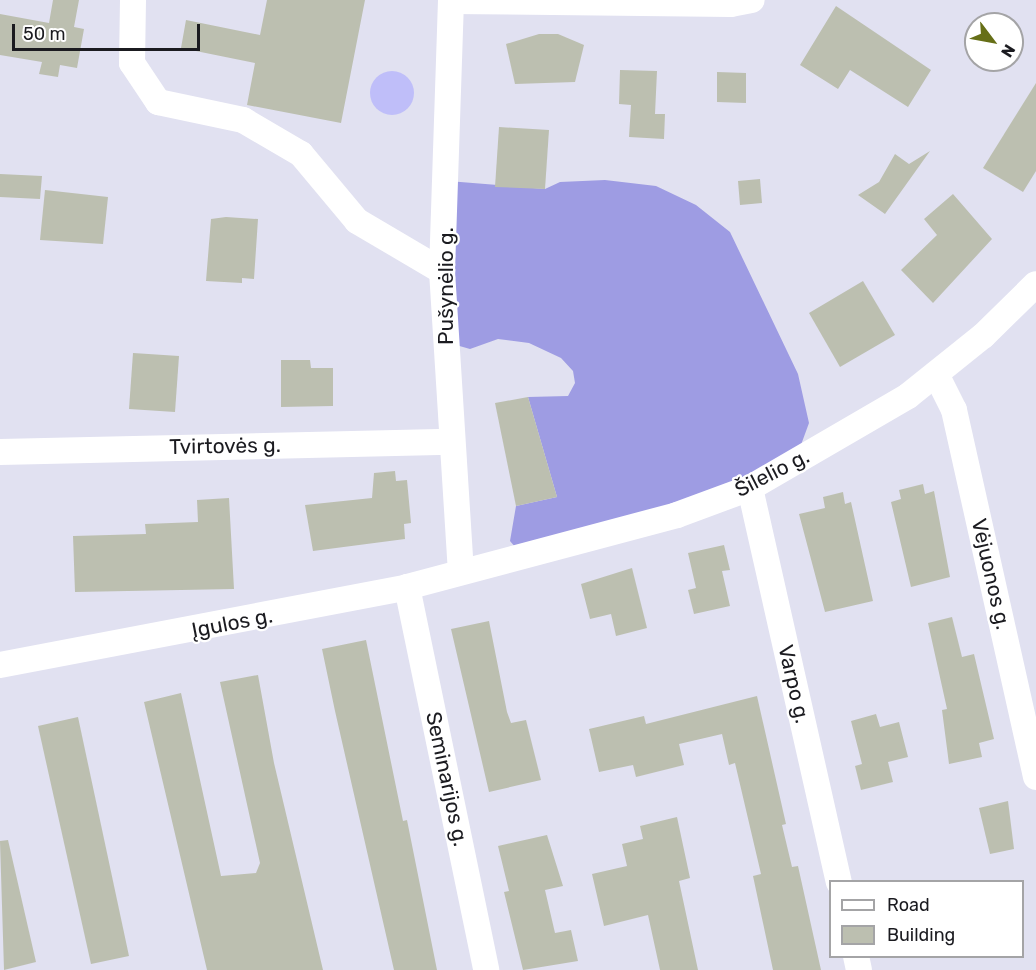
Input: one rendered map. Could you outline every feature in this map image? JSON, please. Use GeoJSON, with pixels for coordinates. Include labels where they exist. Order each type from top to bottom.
{"type":"FeatureCollection","features":[{"type":"Feature","properties":{"kind":"street"},"geometry":{"type":"LineString","coordinates":[[133,0],[132,63],[158,102],[243,120],[291,148],[357,221],[442,271]]}},
{"type":"Feature","properties":{"kind":"street"},"geometry":{"type":"LineString","coordinates":[[451,0],[731,4],[752,0]]}},
{"type":"Feature","properties":{"kind":"street","name":"Pušynėlio g."},"geometry":{"type":"LineString","coordinates":[[451,0],[442,271],[450,442],[461,571]]}},
{"type":"Feature","properties":{"kind":"street","name":"Šilelio g."},"geometry":{"type":"LineString","coordinates":[[461,571],[678,515],[750,488],[908,396],[936,374],[1036,284]]}},
{"type":"Feature","properties":{"kind":"street","name":"Vėjuonos g."},"geometry":{"type":"LineString","coordinates":[[936,374],[954,410],[1036,777]]}},
{"type":"Feature","properties":{"kind":"street","name":"Tvirtovės g."},"geometry":{"type":"LineString","coordinates":[[0,452],[450,442]]}},
{"type":"Feature","properties":{"kind":"street","name":"Varpo g."},"geometry":{"type":"LineString","coordinates":[[750,488],[839,880]]}},
{"type":"Feature","properties":{"kind":"street","name":"Įgulos g."},"geometry":{"type":"LineString","coordinates":[[0,665],[407,587],[461,571]]}},
{"type":"Feature","properties":{"kind":"street","name":"Seminarijos g."},"geometry":{"type":"LineString","coordinates":[[407,587],[486,970]]}},
{"type":"Feature","properties":{"kind":"shaded area"},"geometry":{"type":"Polygon","coordinates":[[[392,71],[401,72],[408,77],[413,84],[413,102],[408,109],[401,114],[392,115],[383,114],[376,109],[371,102],[370,93],[371,84],[376,77],[383,72],[392,71]]]}},
{"type":"Feature","properties":{"kind":"shaded area"},"geometry":{"type":"Polygon","coordinates":[[[605,180],[656,186],[696,205],[730,232],[798,374],[809,423],[794,464],[522,555],[510,541],[516,506],[557,497],[528,397],[568,396],[575,383],[573,371],[561,358],[529,343],[498,339],[470,349],[456,345],[448,181],[545,189],[560,182],[605,180]]]}},
{"type":"Feature","properties":{"kind":"building"},"geometry":{"type":"Polygon","coordinates":[[[53,0],[79,0],[74,27],[84,29],[77,68],[60,65],[58,77],[39,74],[42,62],[0,55],[0,14],[49,23],[53,0]]]}},
{"type":"Feature","properties":{"kind":"building"},"geometry":{"type":"Polygon","coordinates":[[[267,0],[365,0],[341,123],[247,105],[255,63],[181,48],[186,20],[260,35],[267,0]]]}},
{"type":"Feature","properties":{"kind":"building"},"geometry":{"type":"Polygon","coordinates":[[[836,6],[931,70],[908,107],[850,70],[838,89],[800,65],[836,6]]]}},
{"type":"Feature","properties":{"kind":"building"},"geometry":{"type":"Polygon","coordinates":[[[539,34],[558,34],[584,45],[575,82],[515,84],[506,44],[539,34]]]}},
{"type":"Feature","properties":{"kind":"building"},"geometry":{"type":"Polygon","coordinates":[[[620,70],[657,71],[655,114],[665,114],[664,139],[629,137],[631,105],[619,104],[620,70]]]}},
{"type":"Feature","properties":{"kind":"building"},"geometry":{"type":"Polygon","coordinates":[[[717,72],[746,73],[746,103],[717,102],[717,72]]]}},
{"type":"Feature","properties":{"kind":"building"},"geometry":{"type":"Polygon","coordinates":[[[1036,83],[1036,171],[1023,192],[983,168],[1036,83]]]}},
{"type":"Feature","properties":{"kind":"building"},"geometry":{"type":"Polygon","coordinates":[[[499,127],[549,130],[545,189],[495,187],[499,127]]]}},
{"type":"Feature","properties":{"kind":"building"},"geometry":{"type":"Polygon","coordinates":[[[930,151],[885,214],[858,195],[879,182],[895,154],[909,164],[930,151]]]}},
{"type":"Feature","properties":{"kind":"building"},"geometry":{"type":"Polygon","coordinates":[[[0,174],[42,176],[40,199],[0,197],[0,174]]]}},
{"type":"Feature","properties":{"kind":"building"},"geometry":{"type":"Polygon","coordinates":[[[760,179],[762,203],[740,205],[738,181],[760,179]]]}},
{"type":"Feature","properties":{"kind":"building"},"geometry":{"type":"Polygon","coordinates":[[[45,190],[108,197],[103,244],[40,240],[45,190]]]}},
{"type":"Feature","properties":{"kind":"building"},"geometry":{"type":"Polygon","coordinates":[[[953,194],[992,239],[933,303],[901,270],[937,235],[924,219],[953,194]]]}},
{"type":"Feature","properties":{"kind":"building"},"geometry":{"type":"Polygon","coordinates":[[[226,217],[258,219],[254,279],[242,278],[242,283],[206,281],[211,219],[226,217]]]}},
{"type":"Feature","properties":{"kind":"building"},"geometry":{"type":"Polygon","coordinates":[[[863,281],[895,335],[840,367],[809,313],[863,281]]]}},
{"type":"Feature","properties":{"kind":"building"},"geometry":{"type":"Polygon","coordinates":[[[133,353],[179,356],[175,412],[129,409],[133,353]]]}},
{"type":"Feature","properties":{"kind":"building"},"geometry":{"type":"Polygon","coordinates":[[[281,360],[310,360],[311,368],[333,368],[333,406],[281,407],[281,360]]]}},
{"type":"Feature","properties":{"kind":"building"},"geometry":{"type":"Polygon","coordinates":[[[528,397],[557,497],[516,506],[495,403],[528,397]]]}},
{"type":"Feature","properties":{"kind":"building"},"geometry":{"type":"Polygon","coordinates":[[[395,471],[396,481],[407,480],[411,523],[404,524],[405,539],[313,551],[305,505],[372,498],[374,473],[395,471]]]}},
{"type":"Feature","properties":{"kind":"building"},"geometry":{"type":"Polygon","coordinates":[[[923,484],[925,494],[934,491],[950,577],[911,587],[891,502],[901,499],[899,490],[923,484]]]}},
{"type":"Feature","properties":{"kind":"building"},"geometry":{"type":"Polygon","coordinates":[[[843,492],[845,504],[851,502],[873,601],[825,612],[799,514],[825,508],[823,497],[843,492]]]}},
{"type":"Feature","properties":{"kind":"building"},"geometry":{"type":"Polygon","coordinates":[[[229,498],[234,589],[75,592],[73,536],[146,534],[145,524],[198,522],[197,500],[229,498]]]}},
{"type":"Feature","properties":{"kind":"building"},"geometry":{"type":"Polygon","coordinates":[[[724,545],[730,570],[722,571],[730,606],[694,614],[688,590],[696,588],[688,553],[724,545]]]}},
{"type":"Feature","properties":{"kind":"building"},"geometry":{"type":"Polygon","coordinates":[[[632,568],[647,628],[616,636],[611,614],[590,619],[581,584],[632,568]]]}},
{"type":"Feature","properties":{"kind":"building"},"geometry":{"type":"Polygon","coordinates":[[[952,617],[962,657],[974,654],[994,739],[979,743],[982,757],[949,764],[942,710],[947,709],[928,623],[952,617]]]}},
{"type":"Feature","properties":{"kind":"building"},"geometry":{"type":"Polygon","coordinates":[[[489,621],[507,712],[511,723],[526,720],[541,780],[489,792],[451,629],[489,621]]]}},
{"type":"Feature","properties":{"kind":"building"},"geometry":{"type":"Polygon","coordinates":[[[366,640],[403,821],[407,820],[437,970],[394,970],[335,711],[322,649],[366,640]]]}},
{"type":"Feature","properties":{"kind":"building"},"geometry":{"type":"Polygon","coordinates":[[[258,675],[274,763],[323,970],[207,970],[144,702],[181,693],[221,876],[256,873],[260,863],[220,682],[258,675]]]}},
{"type":"Feature","properties":{"kind":"building"},"geometry":{"type":"Polygon","coordinates":[[[757,696],[786,824],[782,825],[792,867],[798,866],[821,970],[773,970],[753,876],[761,874],[735,763],[729,765],[722,734],[679,744],[684,765],[636,777],[633,765],[599,772],[589,729],[644,716],[646,724],[757,696]]]}},
{"type":"Feature","properties":{"kind":"building"},"geometry":{"type":"Polygon","coordinates":[[[876,714],[880,727],[899,722],[908,757],[888,762],[893,782],[861,790],[855,766],[862,764],[851,721],[876,714]]]}},
{"type":"Feature","properties":{"kind":"building"},"geometry":{"type":"Polygon","coordinates":[[[78,717],[129,956],[91,964],[38,726],[78,717]]]}},
{"type":"Feature","properties":{"kind":"building"},"geometry":{"type":"Polygon","coordinates":[[[1008,801],[1014,849],[990,854],[979,808],[1008,801]]]}},
{"type":"Feature","properties":{"kind":"building"},"geometry":{"type":"Polygon","coordinates":[[[677,817],[690,878],[679,881],[698,970],[660,970],[648,915],[604,926],[592,874],[627,866],[622,844],[643,839],[640,826],[677,817]]]}},
{"type":"Feature","properties":{"kind":"building"},"geometry":{"type":"Polygon","coordinates":[[[547,835],[563,886],[545,890],[555,933],[571,930],[578,961],[523,970],[504,892],[509,891],[498,846],[547,835]]]}},
{"type":"Feature","properties":{"kind":"building"},"geometry":{"type":"Polygon","coordinates":[[[8,840],[36,962],[4,970],[0,841],[8,840]]]}}]}
